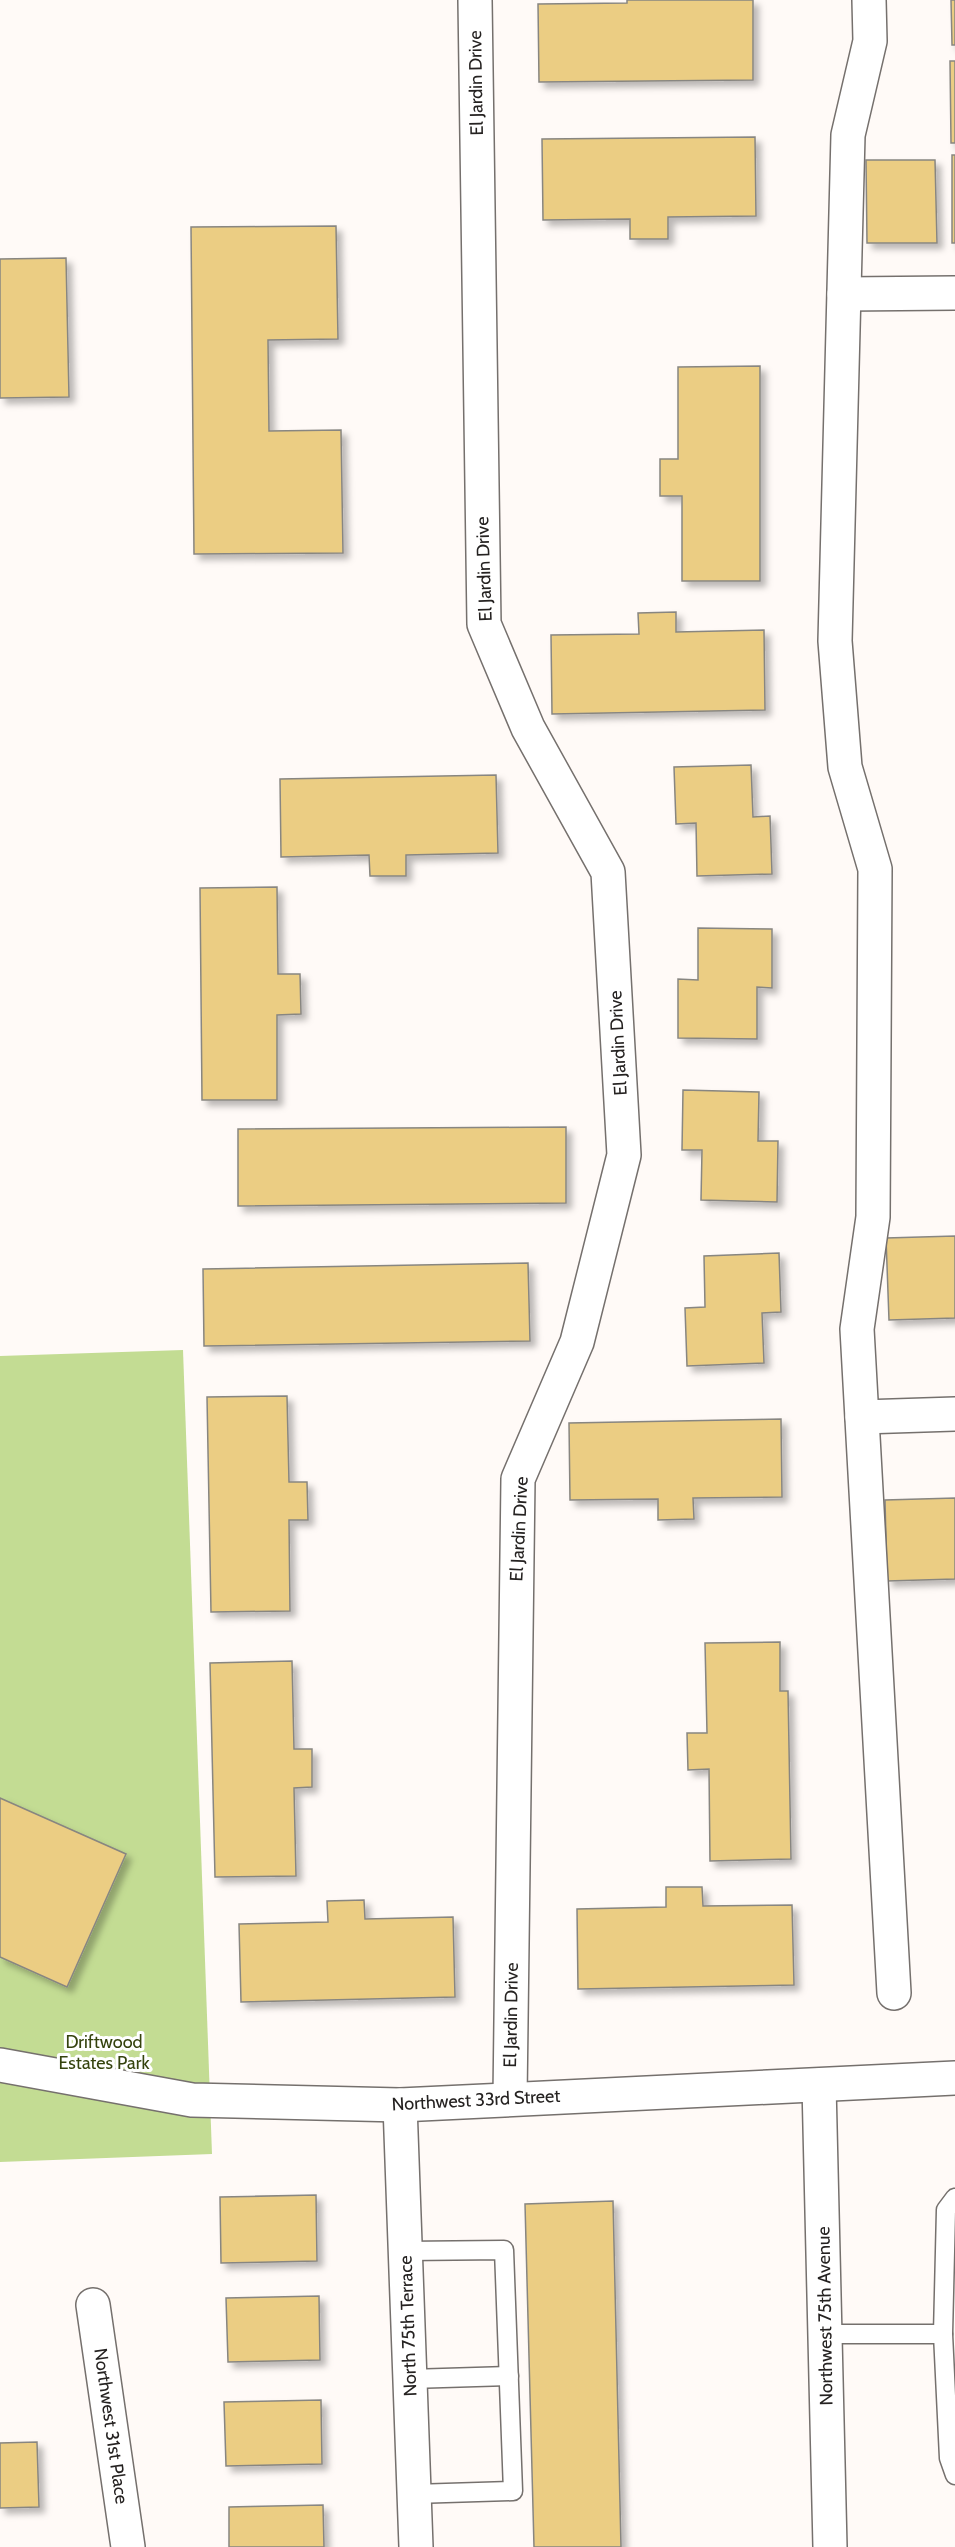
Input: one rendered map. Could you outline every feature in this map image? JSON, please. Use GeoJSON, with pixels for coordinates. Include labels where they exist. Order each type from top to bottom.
{"type":"FeatureCollection","features":[{"type":"Feature","properties":{"kind":"street","name":"El Jardin Drive"},"geometry":{"type":"LineString","coordinates":[[475,0],[484,624],[528,728],[608,872],[624,1155],[577,1342],[518,1479],[510,2098]]}},
{"type":"Feature","properties":{"kind":"street"},"geometry":{"type":"LineString","coordinates":[[868,0],[870,40],[848,135],[835,641],[845,767],[875,869],[873,1217],[856,1329],[894,1993]]}},
{"type":"Feature","properties":{"kind":"street"},"geometry":{"type":"LineString","coordinates":[[844,294],[955,293]]}},
{"type":"Feature","properties":{"kind":"street"},"geometry":{"type":"LineString","coordinates":[[862,1417],[955,1414]]}},
{"type":"Feature","properties":{"kind":"street","name":"Northwest 33rd Street"},"geometry":{"type":"LineString","coordinates":[[0,2065],[192,2100],[400,2105],[955,2078]]}},
{"type":"Feature","properties":{"kind":"street","name":"Northwest 75th Avenue"},"geometry":{"type":"LineString","coordinates":[[819,2085],[831,2547]]}},
{"type":"Feature","properties":{"kind":"street","name":"North 75th Terrace"},"geometry":{"type":"LineString","coordinates":[[400,2105],[416,2547]]}},
{"type":"Feature","properties":{"kind":"street","name":"Northwest 31st Place"},"geometry":{"type":"LineString","coordinates":[[93,2305],[128,2547]]}},
{"type":"Feature","properties":{"kind":"lane"},"geometry":{"type":"LineString","coordinates":[[955,2198],[946,2210],[943,2334],[949,2458],[955,2475]]}},
{"type":"Feature","properties":{"kind":"lane"},"geometry":{"type":"LineString","coordinates":[[405,2251],[504,2250],[509,2376],[513,2492],[414,2494]]}},
{"type":"Feature","properties":{"kind":"lane"},"geometry":{"type":"LineString","coordinates":[[825,2334],[943,2334]]}},
{"type":"Feature","properties":{"kind":"lane"},"geometry":{"type":"LineString","coordinates":[[410,2379],[509,2376]]}},
{"type":"Feature","properties":{"kind":"green space","name":"Driftwood Estates Park"},"geometry":{"type":"Polygon","coordinates":[[[183,1350],[212,2154],[0,2162],[0,1356],[183,1350]]]}},
{"type":"Feature","properties":{"kind":"building"},"geometry":{"type":"Polygon","coordinates":[[[627,0],[753,0],[753,80],[539,82],[538,4],[627,3],[627,0]]]}},
{"type":"Feature","properties":{"kind":"building"},"geometry":{"type":"Polygon","coordinates":[[[951,0],[955,0],[955,45],[952,45],[951,0]]]}},
{"type":"Feature","properties":{"kind":"building"},"geometry":{"type":"Polygon","coordinates":[[[950,61],[955,61],[955,143],[951,143],[950,61]]]}},
{"type":"Feature","properties":{"kind":"building"},"geometry":{"type":"Polygon","coordinates":[[[755,137],[756,216],[668,217],[668,239],[630,239],[630,219],[543,220],[542,139],[755,137]]]}},
{"type":"Feature","properties":{"kind":"building"},"geometry":{"type":"Polygon","coordinates":[[[952,155],[955,155],[955,243],[952,243],[952,155]]]}},
{"type":"Feature","properties":{"kind":"building"},"geometry":{"type":"Polygon","coordinates":[[[866,160],[935,160],[937,243],[867,243],[866,160]]]}},
{"type":"Feature","properties":{"kind":"building"},"geometry":{"type":"Polygon","coordinates":[[[336,226],[338,339],[268,340],[269,431],[341,430],[343,553],[194,554],[191,227],[336,226]]]}},
{"type":"Feature","properties":{"kind":"building"},"geometry":{"type":"Polygon","coordinates":[[[66,258],[69,397],[0,398],[0,259],[66,258]]]}},
{"type":"Feature","properties":{"kind":"building"},"geometry":{"type":"Polygon","coordinates":[[[760,366],[760,581],[682,581],[682,496],[660,496],[660,459],[678,459],[678,367],[760,366]]]}},
{"type":"Feature","properties":{"kind":"building"},"geometry":{"type":"Polygon","coordinates":[[[676,612],[676,632],[764,630],[765,710],[552,714],[551,635],[639,634],[638,613],[676,612]]]}},
{"type":"Feature","properties":{"kind":"building"},"geometry":{"type":"Polygon","coordinates":[[[751,765],[753,817],[770,816],[772,874],[697,876],[696,823],[676,824],[674,767],[751,765]]]}},
{"type":"Feature","properties":{"kind":"building"},"geometry":{"type":"Polygon","coordinates":[[[496,775],[498,853],[406,855],[406,876],[370,876],[369,855],[281,857],[280,779],[496,775]]]}},
{"type":"Feature","properties":{"kind":"building"},"geometry":{"type":"Polygon","coordinates":[[[277,887],[278,974],[300,974],[301,1014],[277,1015],[277,1100],[202,1100],[200,888],[277,887]]]}},
{"type":"Feature","properties":{"kind":"building"},"geometry":{"type":"Polygon","coordinates":[[[698,928],[772,929],[772,988],[757,987],[757,1039],[678,1038],[678,979],[698,980],[698,928]]]}},
{"type":"Feature","properties":{"kind":"building"},"geometry":{"type":"Polygon","coordinates":[[[683,1090],[759,1092],[758,1141],[778,1141],[777,1202],[701,1200],[702,1150],[682,1150],[683,1090]]]}},
{"type":"Feature","properties":{"kind":"building"},"geometry":{"type":"Polygon","coordinates":[[[566,1127],[566,1203],[238,1206],[238,1129],[566,1127]]]}},
{"type":"Feature","properties":{"kind":"building"},"geometry":{"type":"Polygon","coordinates":[[[955,1236],[955,1318],[889,1320],[886,1238],[955,1236]]]}},
{"type":"Feature","properties":{"kind":"building"},"geometry":{"type":"Polygon","coordinates":[[[779,1253],[781,1312],[762,1313],[764,1363],[687,1366],[685,1308],[705,1307],[704,1256],[779,1253]]]}},
{"type":"Feature","properties":{"kind":"building"},"geometry":{"type":"Polygon","coordinates":[[[528,1263],[530,1341],[204,1346],[203,1269],[528,1263]]]}},
{"type":"Feature","properties":{"kind":"building"},"geometry":{"type":"Polygon","coordinates":[[[287,1396],[289,1482],[307,1482],[308,1520],[289,1520],[290,1611],[211,1612],[207,1397],[287,1396]]]}},
{"type":"Feature","properties":{"kind":"building"},"geometry":{"type":"Polygon","coordinates":[[[781,1419],[782,1497],[693,1498],[694,1519],[658,1520],[658,1499],[570,1500],[569,1423],[781,1419]]]}},
{"type":"Feature","properties":{"kind":"building"},"geometry":{"type":"Polygon","coordinates":[[[955,1498],[955,1579],[887,1581],[885,1500],[955,1498]]]}},
{"type":"Feature","properties":{"kind":"building"},"geometry":{"type":"Polygon","coordinates":[[[780,1642],[780,1691],[788,1691],[791,1859],[710,1861],[709,1769],[688,1770],[687,1733],[707,1733],[705,1643],[780,1642]]]}},
{"type":"Feature","properties":{"kind":"building"},"geometry":{"type":"Polygon","coordinates":[[[292,1661],[294,1749],[312,1749],[312,1787],[294,1788],[296,1876],[215,1877],[210,1663],[292,1661]]]}},
{"type":"Feature","properties":{"kind":"building"},"geometry":{"type":"Polygon","coordinates":[[[0,1798],[126,1854],[67,1987],[0,1957],[0,1798]]]}},
{"type":"Feature","properties":{"kind":"building"},"geometry":{"type":"Polygon","coordinates":[[[666,1887],[702,1887],[703,1906],[792,1905],[794,1985],[578,1989],[577,1909],[666,1907],[666,1887]]]}},
{"type":"Feature","properties":{"kind":"building"},"geometry":{"type":"Polygon","coordinates":[[[364,1900],[365,1919],[453,1917],[455,1997],[241,2002],[239,1924],[328,1922],[327,1901],[364,1900]]]}},
{"type":"Feature","properties":{"kind":"building"},"geometry":{"type":"Polygon","coordinates":[[[316,2195],[317,2261],[221,2263],[220,2197],[316,2195]]]}},
{"type":"Feature","properties":{"kind":"building"},"geometry":{"type":"Polygon","coordinates":[[[613,2201],[621,2547],[534,2547],[525,2204],[613,2201]]]}},
{"type":"Feature","properties":{"kind":"building"},"geometry":{"type":"Polygon","coordinates":[[[319,2296],[320,2360],[228,2362],[226,2298],[319,2296]]]}},
{"type":"Feature","properties":{"kind":"building"},"geometry":{"type":"Polygon","coordinates":[[[321,2400],[322,2464],[226,2466],[224,2402],[321,2400]]]}},
{"type":"Feature","properties":{"kind":"building"},"geometry":{"type":"Polygon","coordinates":[[[37,2442],[39,2507],[0,2508],[0,2443],[37,2442]]]}},
{"type":"Feature","properties":{"kind":"building"},"geometry":{"type":"Polygon","coordinates":[[[323,2505],[324,2547],[229,2547],[229,2507],[323,2505]]]}}]}
